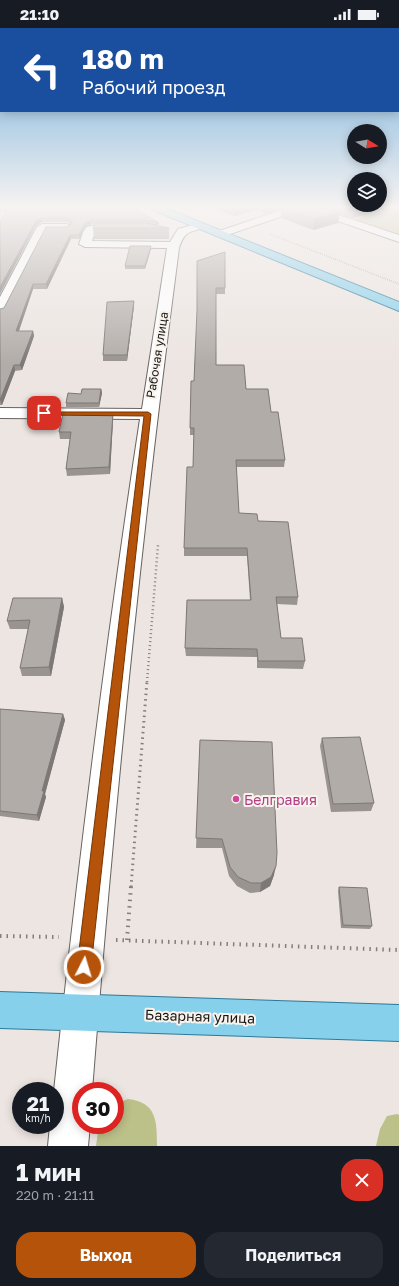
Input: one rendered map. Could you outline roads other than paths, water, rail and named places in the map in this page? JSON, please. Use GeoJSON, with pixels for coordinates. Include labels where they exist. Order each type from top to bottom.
{"type":"FeatureCollection","features":[{"type":"Feature","properties":{"kind":"main road"},"geometry":{"type":"LineString","coordinates":[[285,260],[397,305]]}},
{"type":"Feature","properties":{"kind":"main road","name":"Базарная улица"},"geometry":{"type":"LineString","coordinates":[[0,1010],[399,1023]]}},
{"type":"Feature","properties":{"kind":"street"},"geometry":{"type":"LineString","coordinates":[[0,308],[25,260]]}},
{"type":"Feature","properties":{"kind":"street","name":"Рабочая улица"},"geometry":{"type":"LineString","coordinates":[[68,1146],[87,937],[148,414],[170,260]]}},
{"type":"Feature","properties":{"kind":"street"},"geometry":{"type":"LineString","coordinates":[[0,413],[148,414]]}},
{"type":"Feature","properties":{"kind":"place","name":"Белгравия"},"geometry":{"type":"Point","coordinates":[236,799]}}]}
